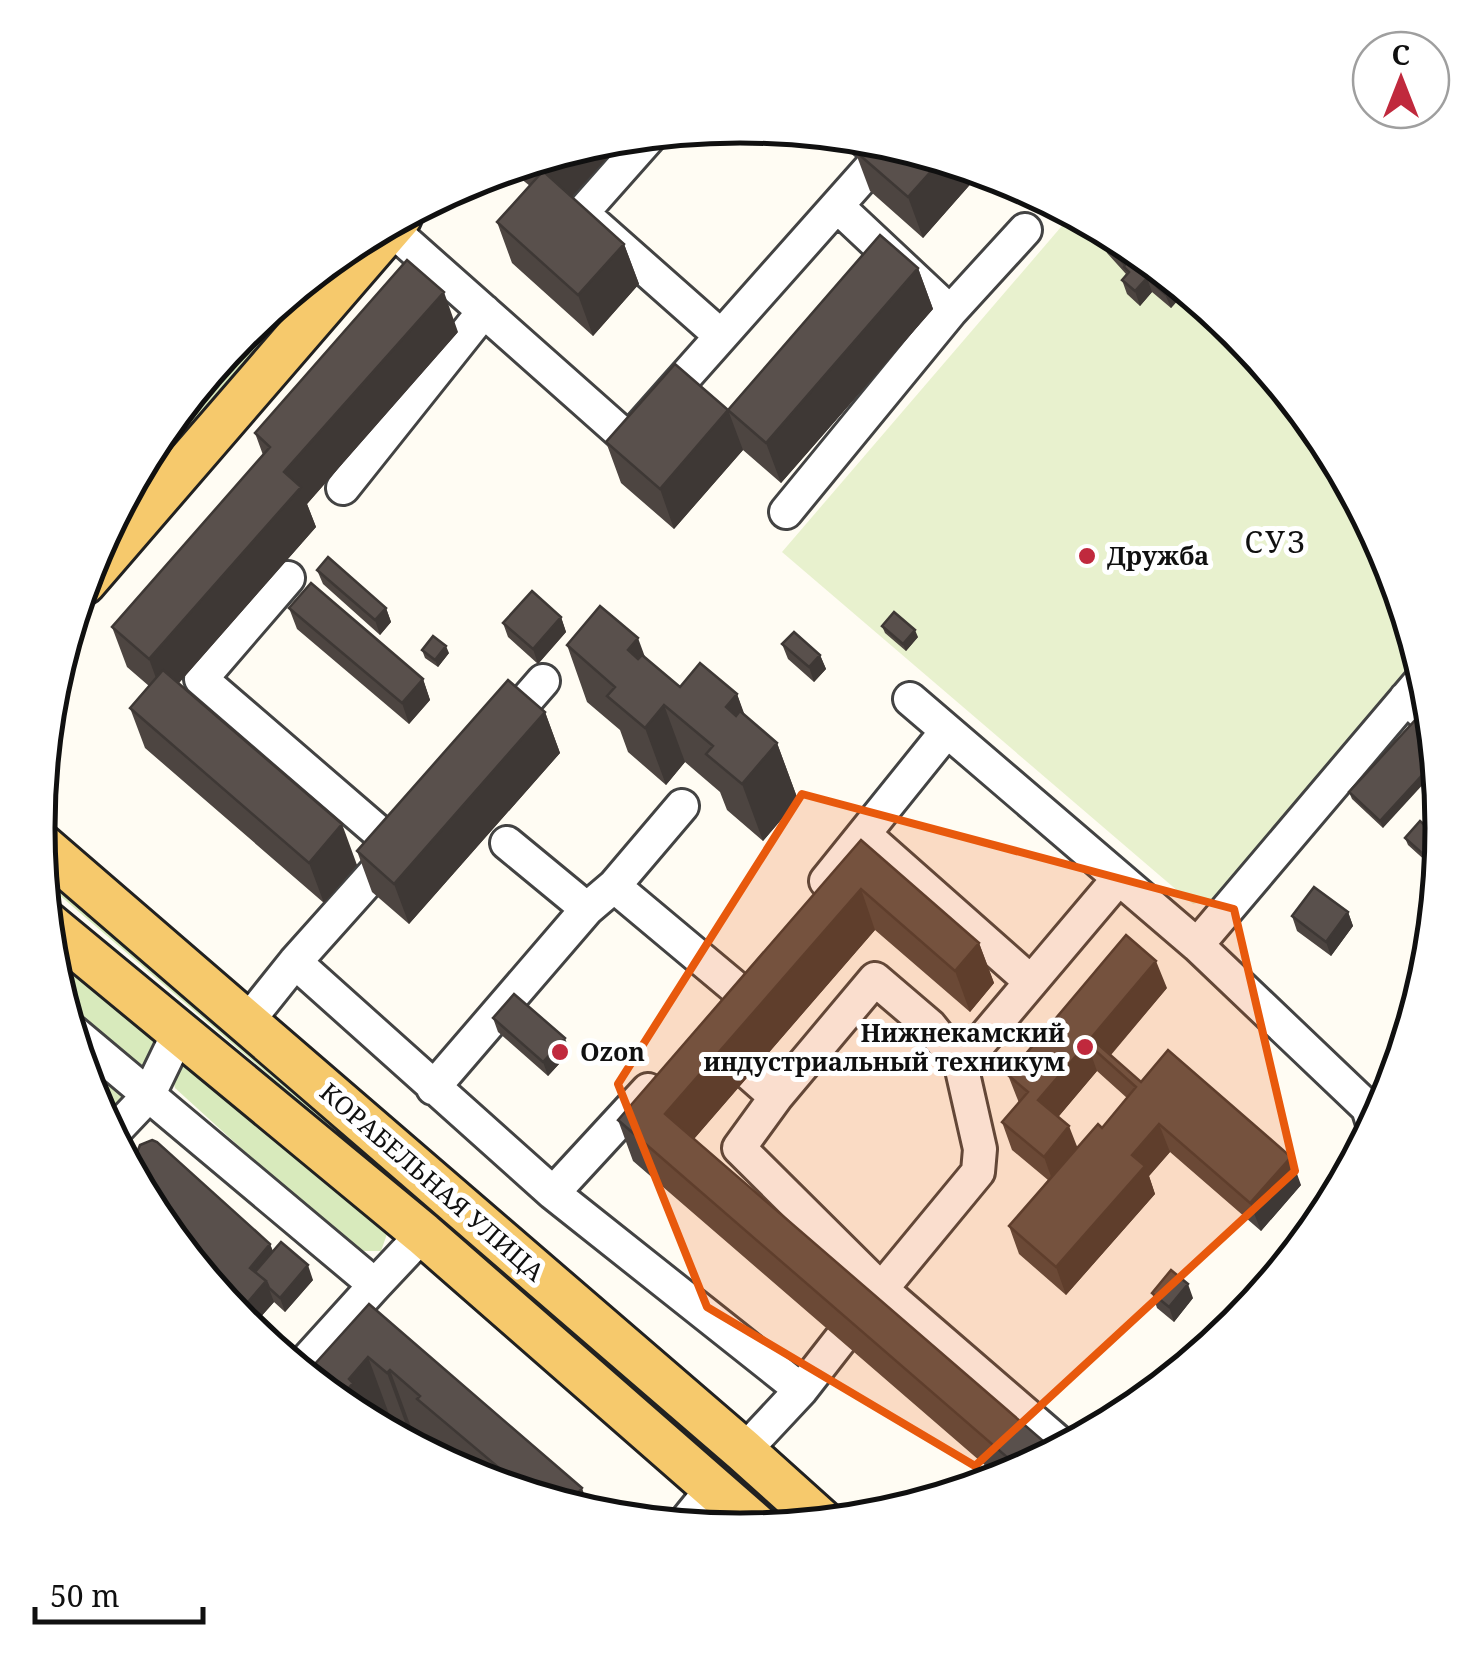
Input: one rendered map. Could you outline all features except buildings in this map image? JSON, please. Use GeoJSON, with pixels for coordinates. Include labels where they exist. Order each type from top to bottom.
{"type":"FeatureCollection","features":[{"type":"Feature","properties":{"kind":"main road"},"geometry":{"type":"LineString","coordinates":[[117,545],[369,254]]}},
{"type":"Feature","properties":{"kind":"main road","name":"КОРАБЕЛЬНАЯ УЛИЦА"},"geometry":{"type":"LineString","coordinates":[[56,857],[744,1451],[796,1512]]}},
{"type":"Feature","properties":{"kind":"main road","name":"КОРАБЕЛЬНАЯ УЛИЦА"},"geometry":{"type":"LineString","coordinates":[[64,937],[424,1234],[741,1514]]}},
{"type":"Feature","properties":{"kind":"lane"},"geometry":{"type":"LineString","coordinates":[[636,151],[582,212],[721,336]]}},
{"type":"Feature","properties":{"kind":"lane"},"geometry":{"type":"LineString","coordinates":[[404,232],[484,311],[629,440],[880,157]]}},
{"type":"Feature","properties":{"kind":"lane"},"geometry":{"type":"LineString","coordinates":[[836,206],[950,312]]}},
{"type":"Feature","properties":{"kind":"lane"},"geometry":{"type":"LineString","coordinates":[[786,512],[950,312],[1025,230]]}},
{"type":"Feature","properties":{"kind":"lane"},"geometry":{"type":"LineString","coordinates":[[343,488],[484,311]]}},
{"type":"Feature","properties":{"kind":"lane"},"geometry":{"type":"LineString","coordinates":[[288,578],[201,679],[397,848]]}},
{"type":"Feature","properties":{"kind":"lane"},"geometry":{"type":"LineString","coordinates":[[482,751],[543,681]]}},
{"type":"Feature","properties":{"kind":"lane"},"geometry":{"type":"LineString","coordinates":[[1197,944],[1412,691]]}},
{"type":"Feature","properties":{"kind":"lane"},"geometry":{"type":"LineString","coordinates":[[910,698],[1197,944],[1367,1107]]}},
{"type":"Feature","properties":{"kind":"lane"},"geometry":{"type":"LineString","coordinates":[[807,905],[946,732]]}},
{"type":"Feature","properties":{"kind":"lane"},"geometry":{"type":"LineString","coordinates":[[433,1088],[587,909],[614,886],[682,806]]}},
{"type":"Feature","properties":{"kind":"lane"},"geometry":{"type":"LineString","coordinates":[[247,1022],[421,820]]}},
{"type":"Feature","properties":{"kind":"lane"},"geometry":{"type":"LineString","coordinates":[[865,834],[1032,982]]}},
{"type":"Feature","properties":{"kind":"lane"},"geometry":{"type":"LineString","coordinates":[[507,843],[587,909]]}},
{"type":"Feature","properties":{"kind":"lane"},"geometry":{"type":"LineString","coordinates":[[962,1065],[1119,878]]}},
{"type":"Feature","properties":{"kind":"lane"},"geometry":{"type":"LineString","coordinates":[[614,886],[737,989]]}},
{"type":"Feature","properties":{"kind":"lane"},"geometry":{"type":"LineString","coordinates":[[714,1016],[760,961]]}},
{"type":"Feature","properties":{"kind":"lane"},"geometry":{"type":"LineString","coordinates":[[295,962],[553,1193],[801,1390]]}},
{"type":"Feature","properties":{"kind":"lane"},"geometry":{"type":"LineString","coordinates":[[871,1301],[978,1172],[980,1149],[962,1065],[930,1026],[876,979],[738,1148],[871,1301],[1052,1438]]}},
{"type":"Feature","properties":{"kind":"lane"},"geometry":{"type":"LineString","coordinates":[[122,1123],[148,1096],[178,1034]]}},
{"type":"Feature","properties":{"kind":"lane"},"geometry":{"type":"LineString","coordinates":[[90,1047],[376,1285]]}},
{"type":"Feature","properties":{"kind":"lane"},"geometry":{"type":"LineString","coordinates":[[553,1193],[666,1071]]}},
{"type":"Feature","properties":{"kind":"lane"},"geometry":{"type":"LineString","coordinates":[[750,1074],[776,1097]]}},
{"type":"Feature","properties":{"kind":"lane"},"geometry":{"type":"LineString","coordinates":[[308,1359],[424,1234]]}},
{"type":"Feature","properties":{"kind":"lane"},"geometry":{"type":"LineString","coordinates":[[744,1451],[801,1390],[840,1340]]}},
{"type":"Feature","properties":{"kind":"lane"},"geometry":{"type":"LineString","coordinates":[[693,1513],[712,1489]]}},
{"type":"Feature","properties":{"kind":"highlighted area"},"geometry":{"type":"Polygon","coordinates":[[[802,794],[1234,909],[1295,1171],[975,1466],[707,1307],[618,1084],[802,794]]]}},
{"type":"Feature","properties":{"kind":"green space","name":"Дружба"},"geometry":{"type":"Polygon","coordinates":[[[1063,224],[1121,259],[1192,313],[1284,411],[1355,525],[1390,608],[1409,679],[1218,898],[1193,904],[782,552],[1063,224]]]}},
{"type":"Feature","properties":{"kind":"green space"},"geometry":{"type":"Polygon","coordinates":[[[301,303],[142,496],[171,448],[225,377],[301,303]]]}},
{"type":"Feature","properties":{"kind":"green space"},"geometry":{"type":"Polygon","coordinates":[[[56,877],[780,1498],[772,1507],[58,894],[56,877]]]}},
{"type":"Feature","properties":{"kind":"green space"},"geometry":{"type":"Polygon","coordinates":[[[66,948],[158,1037],[155,1055],[139,1074],[86,1033],[66,948]]]}},
{"type":"Feature","properties":{"kind":"green space"},"geometry":{"type":"Polygon","coordinates":[[[190,1061],[251,1121],[324,1182],[338,1192],[348,1192],[381,1221],[387,1234],[381,1251],[359,1251],[345,1243],[175,1088],[171,1072],[175,1063],[190,1061]]]}},
{"type":"Feature","properties":{"kind":"green space"},"geometry":{"type":"Polygon","coordinates":[[[100,1072],[125,1094],[115,1108],[100,1072]]]}},
{"type":"Feature","properties":{"kind":"place","name":"Дружба"},"geometry":{"type":"Point","coordinates":[1087,556]}},
{"type":"Feature","properties":{"kind":"place","name":"Нижнекамский индустриальный техникум"},"geometry":{"type":"Point","coordinates":[1085,1047]}},
{"type":"Feature","properties":{"kind":"place","name":"Ozon"},"geometry":{"type":"Point","coordinates":[560,1052]}},
{"type":"Feature","properties":{"kind":"district","name":"СУЗ"},"geometry":{"type":"Point","coordinates":[1276,543]}}]}
